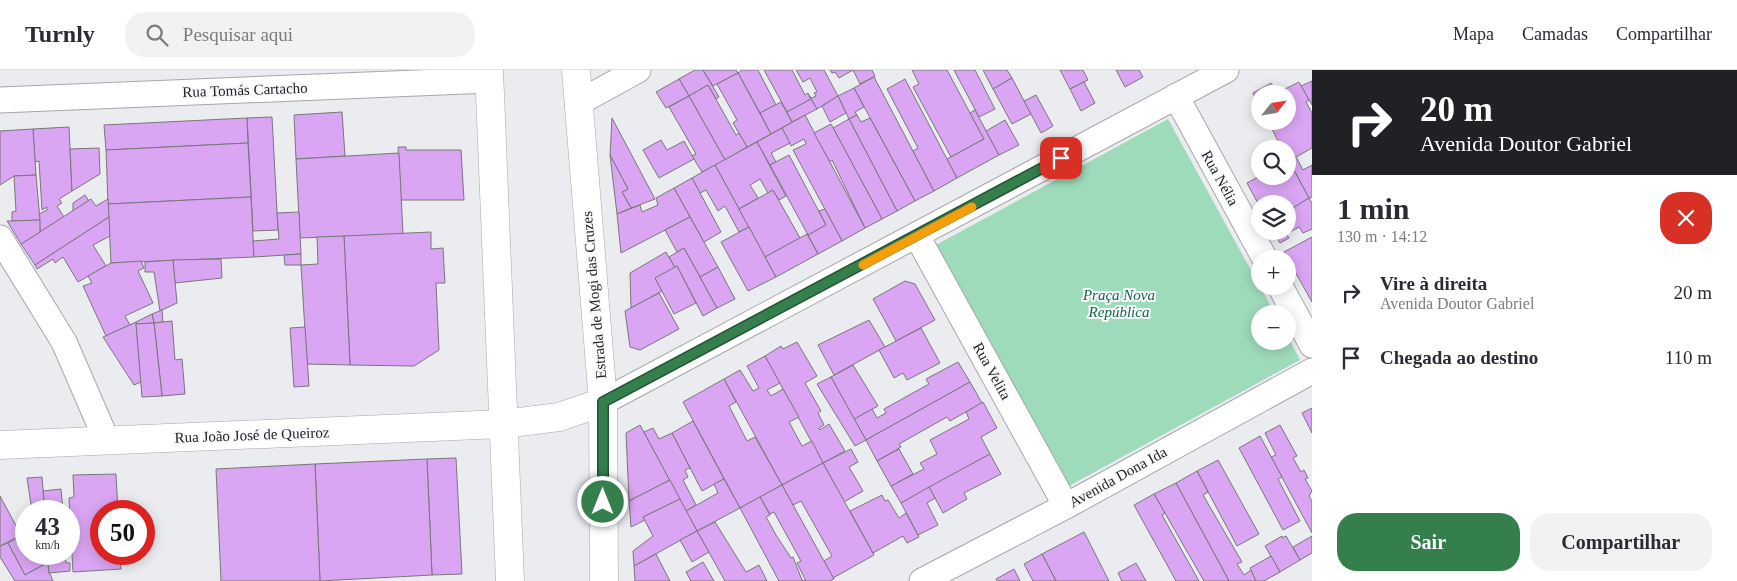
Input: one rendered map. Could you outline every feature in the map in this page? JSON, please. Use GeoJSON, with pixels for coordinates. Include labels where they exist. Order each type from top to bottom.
{"type":"FeatureCollection","features":[{"type":"Feature","properties":{"kind":"main road","name":"Estrada de Mogi das Cruzes"},"geometry":{"type":"LineString","coordinates":[[576,70],[603,402],[604,581]]}},
{"type":"Feature","properties":{"kind":"main road"},"geometry":{"type":"LineString","coordinates":[[489,75],[510,581]]}},
{"type":"Feature","properties":{"kind":"main road","name":"Rua João José de Queiroz"},"geometry":{"type":"LineString","coordinates":[[0,445],[503,424],[559,417],[603,402]]}},
{"type":"Feature","properties":{"kind":"street"},"geometry":{"type":"LineString","coordinates":[[578,103],[638,70]]}},
{"type":"Feature","properties":{"kind":"street"},"geometry":{"type":"LineString","coordinates":[[603,402],[1226,70]]}},
{"type":"Feature","properties":{"kind":"street","name":"Rua Tomás Cartacho"},"geometry":{"type":"LineString","coordinates":[[0,100],[489,75]]}},
{"type":"Feature","properties":{"kind":"street","name":"Rua Nélia"},"geometry":{"type":"LineString","coordinates":[[1176,96],[1260,250]]}},
{"type":"Feature","properties":{"kind":"street","name":"Rua Velita"},"geometry":{"type":"LineString","coordinates":[[917,236],[1066,506]]}},
{"type":"Feature","properties":{"kind":"street"},"geometry":{"type":"LineString","coordinates":[[0,238],[64,342],[107,441]]}},
{"type":"Feature","properties":{"kind":"street"},"geometry":{"type":"LineString","coordinates":[[1285,295],[1312,345]]}},
{"type":"Feature","properties":{"kind":"street","name":"Avenida Dona Ida"},"geometry":{"type":"LineString","coordinates":[[922,581],[1066,506],[1312,371]]}},
{"type":"Feature","properties":{"kind":"green space","name":"Praça Nova República"},"geometry":{"type":"Polygon","coordinates":[[[1168,119],[1251,270],[1251,295],[1265,295],[1270,305],[1251,305],[1251,350],[1295,350],[1300,360],[1069,486],[936,245],[1168,119]]]}},
{"type":"Feature","properties":{"kind":"building"},"geometry":{"type":"Polygon","coordinates":[[[695,70],[703,70],[719,97],[716,99],[708,85],[689,96],[679,79],[695,70]]]}},
{"type":"Feature","properties":{"kind":"building"},"geometry":{"type":"Polygon","coordinates":[[[703,70],[736,70],[738,73],[713,86],[703,70]]]}},
{"type":"Feature","properties":{"kind":"building"},"geometry":{"type":"Polygon","coordinates":[[[742,70],[758,70],[776,105],[760,113],[738,73],[742,70]]]}},
{"type":"Feature","properties":{"kind":"building"},"geometry":{"type":"Polygon","coordinates":[[[764,70],[792,70],[805,95],[808,93],[811,99],[787,112],[764,70]]]}},
{"type":"Feature","properties":{"kind":"building"},"geometry":{"type":"Polygon","coordinates":[[[796,70],[824,70],[838,96],[817,109],[809,96],[812,98],[816,96],[814,93],[817,92],[810,78],[803,82],[796,70]]]}},
{"type":"Feature","properties":{"kind":"building"},"geometry":{"type":"Polygon","coordinates":[[[830,70],[853,70],[839,78],[835,72],[832,73],[830,70]]]}},
{"type":"Feature","properties":{"kind":"building"},"geometry":{"type":"Polygon","coordinates":[[[853,70],[872,70],[875,76],[860,84],[853,70]]]}},
{"type":"Feature","properties":{"kind":"building"},"geometry":{"type":"Polygon","coordinates":[[[912,70],[947,70],[984,139],[951,157],[913,87],[919,84],[912,70]]]}},
{"type":"Feature","properties":{"kind":"building"},"geometry":{"type":"Polygon","coordinates":[[[954,70],[975,70],[995,109],[979,117],[954,70]]]}},
{"type":"Feature","properties":{"kind":"building"},"geometry":{"type":"Polygon","coordinates":[[[983,70],[1007,70],[1012,78],[993,89],[983,70]]]}},
{"type":"Feature","properties":{"kind":"building"},"geometry":{"type":"Polygon","coordinates":[[[1060,70],[1083,70],[1088,80],[1070,89],[1060,70]]]}},
{"type":"Feature","properties":{"kind":"building"},"geometry":{"type":"Polygon","coordinates":[[[1116,70],[1139,70],[1143,77],[1125,87],[1116,70]]]}},
{"type":"Feature","properties":{"kind":"building"},"geometry":{"type":"Polygon","coordinates":[[[738,73],[771,134],[747,147],[733,123],[737,120],[717,84],[738,73]]]}},
{"type":"Feature","properties":{"kind":"building"},"geometry":{"type":"Polygon","coordinates":[[[874,77],[934,191],[915,201],[854,88],[874,77]]]}},
{"type":"Feature","properties":{"kind":"building"},"geometry":{"type":"Polygon","coordinates":[[[1012,78],[1031,114],[1012,124],[993,89],[1012,78]]]}},
{"type":"Feature","properties":{"kind":"building"},"geometry":{"type":"Polygon","coordinates":[[[679,79],[689,96],[666,108],[656,92],[679,79]]]}},
{"type":"Feature","properties":{"kind":"building"},"geometry":{"type":"Polygon","coordinates":[[[905,79],[957,178],[934,191],[913,151],[918,148],[887,89],[905,79]]]}},
{"type":"Feature","properties":{"kind":"building"},"geometry":{"type":"Polygon","coordinates":[[[1312,81],[1312,105],[1301,86],[1312,81]]]}},
{"type":"Feature","properties":{"kind":"building"},"geometry":{"type":"Polygon","coordinates":[[[1084,82],[1095,103],[1081,111],[1070,89],[1084,82]]]}},
{"type":"Feature","properties":{"kind":"building"},"geometry":{"type":"Polygon","coordinates":[[[1299,82],[1309,100],[1306,102],[1312,113],[1312,148],[1296,157],[1296,140],[1278,140],[1272,130],[1296,130],[1296,85],[1293,85],[1299,82]]]}},
{"type":"Feature","properties":{"kind":"building"},"geometry":{"type":"Polygon","coordinates":[[[708,85],[736,135],[739,133],[747,147],[725,160],[689,96],[708,85]]]}},
{"type":"Feature","properties":{"kind":"building"},"geometry":{"type":"Polygon","coordinates":[[[854,88],[864,107],[855,112],[857,115],[849,119],[838,96],[854,88]]]}},
{"type":"Feature","properties":{"kind":"building"},"geometry":{"type":"Polygon","coordinates":[[[1036,95],[1053,126],[1041,133],[1024,101],[1036,95]]]}},
{"type":"Feature","properties":{"kind":"building"},"geometry":{"type":"Polygon","coordinates":[[[689,96],[725,160],[702,172],[692,156],[696,154],[669,107],[689,96]]]}},
{"type":"Feature","properties":{"kind":"building"},"geometry":{"type":"Polygon","coordinates":[[[838,96],[846,113],[830,122],[822,106],[838,96]]]}},
{"type":"Feature","properties":{"kind":"building"},"geometry":{"type":"Polygon","coordinates":[[[811,99],[817,109],[792,122],[787,112],[811,99]]]}},
{"type":"Feature","properties":{"kind":"building"},"geometry":{"type":"Polygon","coordinates":[[[781,102],[792,122],[771,134],[760,113],[781,102]]]}},
{"type":"Feature","properties":{"kind":"building"},"geometry":{"type":"Polygon","coordinates":[[[975,110],[999,155],[957,178],[947,159],[984,139],[970,113],[975,110]]]}},
{"type":"Feature","properties":{"kind":"building"},"geometry":{"type":"Polygon","coordinates":[[[342,112],[345,156],[296,159],[294,115],[342,112]]]}},
{"type":"Feature","properties":{"kind":"building"},"geometry":{"type":"Polygon","coordinates":[[[805,115],[865,228],[842,241],[793,150],[806,144],[804,139],[791,146],[782,128],[805,115]]]}},
{"type":"Feature","properties":{"kind":"building"},"geometry":{"type":"Polygon","coordinates":[[[857,115],[861,122],[870,118],[915,201],[897,211],[849,119],[857,115]]]}},
{"type":"Feature","properties":{"kind":"building"},"geometry":{"type":"Polygon","coordinates":[[[272,117],[278,230],[253,231],[247,118],[272,117]]]}},
{"type":"Feature","properties":{"kind":"building"},"geometry":{"type":"Polygon","coordinates":[[[247,118],[248,143],[106,150],[104,125],[247,118]]]}},
{"type":"Feature","properties":{"kind":"building"},"geometry":{"type":"Polygon","coordinates":[[[612,118],[655,199],[631,208],[622,192],[628,189],[610,155],[612,118]]]}},
{"type":"Feature","properties":{"kind":"building"},"geometry":{"type":"Polygon","coordinates":[[[849,119],[897,211],[882,219],[833,128],[849,119]]]}},
{"type":"Feature","properties":{"kind":"building"},"geometry":{"type":"Polygon","coordinates":[[[1005,120],[1019,145],[999,155],[986,131],[1005,120]]]}},
{"type":"Feature","properties":{"kind":"building"},"geometry":{"type":"Polygon","coordinates":[[[831,124],[882,219],[865,228],[832,160],[830,162],[814,133],[831,124]]]}},
{"type":"Feature","properties":{"kind":"building"},"geometry":{"type":"Polygon","coordinates":[[[69,127],[72,191],[59,199],[62,203],[57,206],[64,217],[40,232],[39,214],[47,210],[47,207],[42,210],[39,161],[35,162],[33,129],[69,127]]]}},
{"type":"Feature","properties":{"kind":"building"},"geometry":{"type":"Polygon","coordinates":[[[782,128],[790,143],[771,153],[776,162],[770,165],[757,142],[782,128]]]}},
{"type":"Feature","properties":{"kind":"building"},"geometry":{"type":"Polygon","coordinates":[[[33,129],[36,175],[14,176],[0,185],[0,131],[33,129]]]}},
{"type":"Feature","properties":{"kind":"building"},"geometry":{"type":"Polygon","coordinates":[[[661,140],[667,150],[684,141],[694,159],[659,178],[643,150],[661,140]]]}},
{"type":"Feature","properties":{"kind":"building"},"geometry":{"type":"Polygon","coordinates":[[[757,142],[786,196],[779,200],[773,190],[768,193],[760,179],[750,185],[758,198],[739,209],[715,165],[757,142]]]}},
{"type":"Feature","properties":{"kind":"building"},"geometry":{"type":"Polygon","coordinates":[[[248,143],[251,197],[108,204],[106,150],[248,143]]]}},
{"type":"Feature","properties":{"kind":"building"},"geometry":{"type":"Polygon","coordinates":[[[398,147],[406,147],[406,150],[461,150],[464,200],[401,200],[398,147]]]}},
{"type":"Feature","properties":{"kind":"building"},"geometry":{"type":"Polygon","coordinates":[[[99,148],[100,174],[72,191],[70,149],[99,148]]]}},
{"type":"Feature","properties":{"kind":"building"},"geometry":{"type":"Polygon","coordinates":[[[399,153],[403,234],[300,238],[296,159],[399,153]]]}},
{"type":"Feature","properties":{"kind":"building"},"geometry":{"type":"Polygon","coordinates":[[[610,155],[628,189],[622,192],[631,208],[617,214],[610,155]]]}},
{"type":"Feature","properties":{"kind":"building"},"geometry":{"type":"Polygon","coordinates":[[[789,155],[826,225],[808,235],[770,165],[789,155]]]}},
{"type":"Feature","properties":{"kind":"building"},"geometry":{"type":"Polygon","coordinates":[[[1296,157],[1303,170],[1312,165],[1312,197],[1309,198],[1296,174],[1296,157]]]}},
{"type":"Feature","properties":{"kind":"building"},"geometry":{"type":"Polygon","coordinates":[[[715,165],[749,227],[739,232],[725,206],[718,211],[706,190],[700,193],[692,178],[715,165]]]}},
{"type":"Feature","properties":{"kind":"building"},"geometry":{"type":"Polygon","coordinates":[[[1296,174],[1309,198],[1296,206],[1296,195],[1254,195],[1247,183],[1251,181],[1251,185],[1296,185],[1296,174]]]}},
{"type":"Feature","properties":{"kind":"building"},"geometry":{"type":"Polygon","coordinates":[[[36,175],[40,220],[12,221],[12,212],[16,211],[14,176],[36,175]]]}},
{"type":"Feature","properties":{"kind":"building"},"geometry":{"type":"Polygon","coordinates":[[[692,178],[721,232],[704,242],[674,188],[692,178]]]}},
{"type":"Feature","properties":{"kind":"building"},"geometry":{"type":"Polygon","coordinates":[[[674,188],[690,217],[621,253],[617,214],[640,205],[642,212],[658,205],[656,198],[674,188]]]}},
{"type":"Feature","properties":{"kind":"building"},"geometry":{"type":"Polygon","coordinates":[[[773,190],[800,238],[765,257],[739,209],[773,190]]]}},
{"type":"Feature","properties":{"kind":"building"},"geometry":{"type":"Polygon","coordinates":[[[85,195],[89,201],[73,211],[73,203],[85,195]]]}},
{"type":"Feature","properties":{"kind":"building"},"geometry":{"type":"Polygon","coordinates":[[[251,197],[254,257],[111,263],[108,204],[251,197]]]}},
{"type":"Feature","properties":{"kind":"building"},"geometry":{"type":"Polygon","coordinates":[[[1309,198],[1312,203],[1312,229],[1303,233],[1299,227],[1296,229],[1296,206],[1309,198]]]}},
{"type":"Feature","properties":{"kind":"building"},"geometry":{"type":"Polygon","coordinates":[[[91,199],[96,206],[108,199],[109,217],[35,265],[21,244],[91,199]]]}},
{"type":"Feature","properties":{"kind":"building"},"geometry":{"type":"Polygon","coordinates":[[[825,209],[842,241],[818,254],[808,235],[826,225],[819,211],[825,209]]]}},
{"type":"Feature","properties":{"kind":"building"},"geometry":{"type":"Polygon","coordinates":[[[299,212],[301,254],[254,257],[253,241],[279,239],[277,213],[299,212]]]}},
{"type":"Feature","properties":{"kind":"building"},"geometry":{"type":"Polygon","coordinates":[[[109,217],[110,236],[93,245],[106,266],[78,282],[63,257],[55,263],[53,259],[37,269],[35,265],[109,217]]]}},
{"type":"Feature","properties":{"kind":"building"},"geometry":{"type":"Polygon","coordinates":[[[690,217],[718,267],[700,277],[684,248],[677,252],[665,230],[690,217]]]}},
{"type":"Feature","properties":{"kind":"building"},"geometry":{"type":"Polygon","coordinates":[[[40,220],[40,232],[21,244],[7,221],[40,220]]]}},
{"type":"Feature","properties":{"kind":"building"},"geometry":{"type":"Polygon","coordinates":[[[749,227],[776,277],[748,291],[721,242],[749,227]]]}},
{"type":"Feature","properties":{"kind":"building"},"geometry":{"type":"Polygon","coordinates":[[[431,232],[431,249],[443,248],[445,283],[436,283],[439,350],[414,366],[350,365],[344,236],[431,232]]]}},
{"type":"Feature","properties":{"kind":"building"},"geometry":{"type":"Polygon","coordinates":[[[807,234],[818,254],[776,277],[765,257],[807,234]]]}},
{"type":"Feature","properties":{"kind":"building"},"geometry":{"type":"Polygon","coordinates":[[[344,236],[350,365],[307,364],[301,265],[318,264],[317,237],[344,236]]]}},
{"type":"Feature","properties":{"kind":"building"},"geometry":{"type":"Polygon","coordinates":[[[1312,237],[1312,302],[1296,273],[1296,250],[1288,250],[1312,237]]]}},
{"type":"Feature","properties":{"kind":"building"},"geometry":{"type":"Polygon","coordinates":[[[684,248],[717,308],[703,316],[677,266],[675,268],[669,257],[684,248]]]}},
{"type":"Feature","properties":{"kind":"building"},"geometry":{"type":"Polygon","coordinates":[[[666,252],[675,268],[655,278],[662,291],[631,308],[630,273],[666,252]]]}},
{"type":"Feature","properties":{"kind":"building"},"geometry":{"type":"Polygon","coordinates":[[[301,254],[301,265],[285,265],[284,255],[301,254]]]}},
{"type":"Feature","properties":{"kind":"building"},"geometry":{"type":"Polygon","coordinates":[[[221,259],[222,278],[175,283],[173,260],[221,259]]]}},
{"type":"Feature","properties":{"kind":"building"},"geometry":{"type":"Polygon","coordinates":[[[173,260],[177,303],[160,311],[154,272],[145,272],[145,262],[173,260]]]}},
{"type":"Feature","properties":{"kind":"building"},"geometry":{"type":"Polygon","coordinates":[[[141,261],[144,268],[138,271],[153,303],[125,316],[130,325],[106,336],[83,286],[92,283],[88,276],[111,263],[141,261]]]}},
{"type":"Feature","properties":{"kind":"building"},"geometry":{"type":"Polygon","coordinates":[[[677,266],[696,303],[674,314],[655,278],[677,266]]]}},
{"type":"Feature","properties":{"kind":"building"},"geometry":{"type":"Polygon","coordinates":[[[718,267],[735,299],[717,308],[700,277],[718,267]]]}},
{"type":"Feature","properties":{"kind":"building"},"geometry":{"type":"Polygon","coordinates":[[[905,281],[915,284],[935,320],[896,341],[873,299],[905,281]]]}},
{"type":"Feature","properties":{"kind":"building"},"geometry":{"type":"Polygon","coordinates":[[[659,293],[679,329],[640,350],[630,347],[625,311],[659,293]]]}},
{"type":"Feature","properties":{"kind":"building"},"geometry":{"type":"Polygon","coordinates":[[[162,310],[163,322],[154,323],[152,314],[162,310]]]}},
{"type":"Feature","properties":{"kind":"building"},"geometry":{"type":"Polygon","coordinates":[[[152,314],[154,323],[136,324],[136,322],[152,314]]]}},
{"type":"Feature","properties":{"kind":"building"},"geometry":{"type":"Polygon","coordinates":[[[869,320],[885,347],[834,375],[818,345],[869,320]]]}},
{"type":"Feature","properties":{"kind":"building"},"geometry":{"type":"Polygon","coordinates":[[[172,321],[175,360],[182,359],[185,394],[162,396],[154,323],[172,321]]]}},
{"type":"Feature","properties":{"kind":"building"},"geometry":{"type":"Polygon","coordinates":[[[136,322],[141,382],[134,385],[103,337],[136,322]]]}},
{"type":"Feature","properties":{"kind":"building"},"geometry":{"type":"Polygon","coordinates":[[[154,323],[162,396],[142,397],[136,324],[154,323]]]}},
{"type":"Feature","properties":{"kind":"building"},"geometry":{"type":"Polygon","coordinates":[[[305,327],[309,386],[294,387],[290,328],[305,327]]]}},
{"type":"Feature","properties":{"kind":"building"},"geometry":{"type":"Polygon","coordinates":[[[921,328],[940,363],[907,380],[903,373],[894,378],[879,350],[921,328]]]}},
{"type":"Feature","properties":{"kind":"building"},"geometry":{"type":"Polygon","coordinates":[[[797,342],[817,376],[805,383],[821,411],[818,413],[824,425],[819,428],[820,430],[829,424],[845,451],[823,463],[765,356],[781,346],[783,349],[797,342]]]}},
{"type":"Feature","properties":{"kind":"building"},"geometry":{"type":"Polygon","coordinates":[[[765,356],[780,383],[767,390],[771,396],[783,389],[799,417],[789,422],[802,446],[812,441],[823,463],[782,485],[724,379],[740,370],[753,391],[759,388],[747,366],[765,356]]]}},
{"type":"Feature","properties":{"kind":"building"},"geometry":{"type":"Polygon","coordinates":[[[958,362],[970,382],[866,440],[854,419],[872,409],[877,418],[886,413],[884,409],[929,384],[926,379],[958,362]]]}},
{"type":"Feature","properties":{"kind":"building"},"geometry":{"type":"Polygon","coordinates":[[[853,365],[878,406],[854,419],[831,377],[853,365]]]}},
{"type":"Feature","properties":{"kind":"building"},"geometry":{"type":"Polygon","coordinates":[[[831,377],[866,440],[855,446],[817,384],[831,377]]]}},
{"type":"Feature","properties":{"kind":"building"},"geometry":{"type":"Polygon","coordinates":[[[724,379],[736,402],[729,406],[747,441],[755,437],[782,485],[740,508],[683,402],[724,379]]]}},
{"type":"Feature","properties":{"kind":"building"},"geometry":{"type":"Polygon","coordinates":[[[970,382],[982,403],[950,421],[947,417],[899,444],[901,447],[877,461],[866,440],[970,382]]]}},
{"type":"Feature","properties":{"kind":"building"},"geometry":{"type":"Polygon","coordinates":[[[983,402],[997,428],[981,437],[990,454],[901,503],[891,486],[924,469],[920,463],[937,454],[930,440],[969,419],[966,412],[983,402]]]}},
{"type":"Feature","properties":{"kind":"building"},"geometry":{"type":"Polygon","coordinates":[[[1312,408],[1312,433],[1302,413],[1312,408]]]}},
{"type":"Feature","properties":{"kind":"building"},"geometry":{"type":"Polygon","coordinates":[[[693,421],[724,479],[702,491],[672,433],[693,421]]]}},
{"type":"Feature","properties":{"kind":"building"},"geometry":{"type":"Polygon","coordinates":[[[640,425],[670,480],[629,501],[626,433],[640,425]]]}},
{"type":"Feature","properties":{"kind":"building"},"geometry":{"type":"Polygon","coordinates":[[[1280,425],[1297,456],[1293,458],[1301,472],[1304,470],[1308,478],[1305,479],[1312,491],[1309,496],[1312,501],[1312,533],[1271,457],[1276,455],[1265,433],[1280,425]]]}},
{"type":"Feature","properties":{"kind":"building"},"geometry":{"type":"Polygon","coordinates":[[[653,428],[659,439],[672,433],[690,468],[685,470],[688,477],[683,480],[696,505],[686,511],[644,432],[653,428]]]}},
{"type":"Feature","properties":{"kind":"building"},"geometry":{"type":"Polygon","coordinates":[[[1260,436],[1282,477],[1278,479],[1300,521],[1283,530],[1239,448],[1260,436]]]}},
{"type":"Feature","properties":{"kind":"building"},"geometry":{"type":"Polygon","coordinates":[[[851,449],[858,462],[849,467],[863,491],[844,502],[823,463],[851,449]]]}},
{"type":"Feature","properties":{"kind":"building"},"geometry":{"type":"Polygon","coordinates":[[[899,449],[913,474],[891,486],[877,461],[899,449]]]}},
{"type":"Feature","properties":{"kind":"building"},"geometry":{"type":"Polygon","coordinates":[[[990,454],[1001,474],[964,493],[967,499],[943,513],[929,487],[990,454]]]}},
{"type":"Feature","properties":{"kind":"building"},"geometry":{"type":"Polygon","coordinates":[[[456,458],[462,574],[432,575],[427,459],[456,458]]]}},
{"type":"Feature","properties":{"kind":"building"},"geometry":{"type":"Polygon","coordinates":[[[427,459],[432,575],[320,581],[315,464],[427,459]]]}},
{"type":"Feature","properties":{"kind":"building"},"geometry":{"type":"Polygon","coordinates":[[[1218,460],[1259,534],[1237,546],[1197,471],[1218,460]]]}},
{"type":"Feature","properties":{"kind":"building"},"geometry":{"type":"Polygon","coordinates":[[[823,463],[874,555],[833,578],[824,561],[832,556],[801,501],[793,505],[782,485],[823,463]]]}},
{"type":"Feature","properties":{"kind":"building"},"geometry":{"type":"Polygon","coordinates":[[[315,464],[320,581],[221,581],[216,469],[315,464]]]}},
{"type":"Feature","properties":{"kind":"building"},"geometry":{"type":"Polygon","coordinates":[[[1197,471],[1208,492],[1203,495],[1242,562],[1237,564],[1244,575],[1251,570],[1256,581],[1229,581],[1176,483],[1197,471]]]}},
{"type":"Feature","properties":{"kind":"building"},"geometry":{"type":"Polygon","coordinates":[[[116,474],[117,500],[90,500],[90,565],[121,565],[121,569],[73,572],[73,565],[80,565],[80,500],[69,500],[69,498],[74,497],[73,475],[116,474]]]}},
{"type":"Feature","properties":{"kind":"building"},"geometry":{"type":"Polygon","coordinates":[[[42,477],[44,500],[30,500],[27,478],[42,477]]]}},
{"type":"Feature","properties":{"kind":"building"},"geometry":{"type":"Polygon","coordinates":[[[724,479],[740,508],[697,531],[686,511],[718,493],[714,484],[724,479]]]}},
{"type":"Feature","properties":{"kind":"building"},"geometry":{"type":"Polygon","coordinates":[[[670,480],[680,499],[643,517],[645,520],[631,527],[629,501],[670,480]]]}},
{"type":"Feature","properties":{"kind":"building"},"geometry":{"type":"Polygon","coordinates":[[[1176,483],[1229,581],[1204,581],[1154,494],[1176,483]]]}},
{"type":"Feature","properties":{"kind":"building"},"geometry":{"type":"Polygon","coordinates":[[[782,485],[834,579],[830,581],[806,581],[797,563],[801,561],[774,512],[770,514],[760,497],[782,485]]]}},
{"type":"Feature","properties":{"kind":"building"},"geometry":{"type":"Polygon","coordinates":[[[929,487],[935,498],[927,503],[938,525],[918,535],[901,503],[929,487]]]}},
{"type":"Feature","properties":{"kind":"building"},"geometry":{"type":"Polygon","coordinates":[[[61,489],[62,500],[44,500],[43,491],[61,489]]]}},
{"type":"Feature","properties":{"kind":"building"},"geometry":{"type":"Polygon","coordinates":[[[1154,494],[1165,513],[1162,515],[1199,581],[1176,581],[1134,505],[1154,494]]]}},
{"type":"Feature","properties":{"kind":"building"},"geometry":{"type":"Polygon","coordinates":[[[882,495],[885,501],[888,500],[899,518],[906,513],[919,537],[907,543],[903,536],[873,553],[850,511],[882,495]]]}},
{"type":"Feature","properties":{"kind":"building"},"geometry":{"type":"Polygon","coordinates":[[[0,496],[15,524],[15,538],[0,546],[0,496]]]}},
{"type":"Feature","properties":{"kind":"building"},"geometry":{"type":"Polygon","coordinates":[[[760,497],[770,515],[766,517],[791,558],[793,557],[802,580],[806,581],[779,581],[740,508],[760,497]]]}},
{"type":"Feature","properties":{"kind":"building"},"geometry":{"type":"Polygon","coordinates":[[[680,499],[697,531],[634,566],[633,551],[653,536],[643,517],[680,499]]]}},
{"type":"Feature","properties":{"kind":"building"},"geometry":{"type":"Polygon","coordinates":[[[715,522],[746,572],[759,565],[767,581],[725,581],[697,531],[715,522]]]}},
{"type":"Feature","properties":{"kind":"building"},"geometry":{"type":"Polygon","coordinates":[[[697,531],[709,552],[692,562],[680,540],[697,531]]]}},
{"type":"Feature","properties":{"kind":"building"},"geometry":{"type":"Polygon","coordinates":[[[1084,532],[1109,581],[1056,581],[1042,554],[1084,532]]]}},
{"type":"Feature","properties":{"kind":"building"},"geometry":{"type":"Polygon","coordinates":[[[1282,536],[1282,538],[1286,536],[1300,560],[1280,572],[1265,546],[1282,536]]]}},
{"type":"Feature","properties":{"kind":"building"},"geometry":{"type":"Polygon","coordinates":[[[1312,536],[1312,553],[1300,560],[1293,547],[1312,536]]]}},
{"type":"Feature","properties":{"kind":"building"},"geometry":{"type":"Polygon","coordinates":[[[15,539],[15,556],[8,543],[15,539]]]}},
{"type":"Feature","properties":{"kind":"building"},"geometry":{"type":"Polygon","coordinates":[[[8,543],[15,556],[15,565],[20,565],[25,575],[43,565],[48,565],[53,581],[15,581],[0,557],[0,546],[8,543]]]}},
{"type":"Feature","properties":{"kind":"building"},"geometry":{"type":"Polygon","coordinates":[[[656,554],[670,581],[635,581],[634,566],[656,554]]]}},
{"type":"Feature","properties":{"kind":"building"},"geometry":{"type":"Polygon","coordinates":[[[1042,554],[1056,581],[1033,581],[1024,564],[1042,554]]]}},
{"type":"Feature","properties":{"kind":"building"},"geometry":{"type":"Polygon","coordinates":[[[1271,556],[1280,572],[1264,581],[1256,581],[1250,568],[1271,556]]]}},
{"type":"Feature","properties":{"kind":"building"},"geometry":{"type":"Polygon","coordinates":[[[703,562],[714,581],[691,581],[686,572],[703,562]]]}},
{"type":"Feature","properties":{"kind":"building"},"geometry":{"type":"Polygon","coordinates":[[[1136,563],[1146,581],[1122,581],[1118,573],[1136,563]]]}},
{"type":"Feature","properties":{"kind":"building"},"geometry":{"type":"Polygon","coordinates":[[[20,565],[43,565],[25,575],[20,565]]]}},
{"type":"Feature","properties":{"kind":"building"},"geometry":{"type":"Polygon","coordinates":[[[48,565],[70,565],[70,571],[49,573],[48,565]]]}},
{"type":"Feature","properties":{"kind":"building"},"geometry":{"type":"Polygon","coordinates":[[[1014,569],[1020,581],[997,581],[996,579],[1014,569]]]}},
{"type":"Feature","properties":{"kind":"slow traffic"},"geometry":{"type":"LineString","coordinates":[[863,265],[972,207]]}},
{"type":"Feature","properties":{"kind":"route"},"geometry":{"type":"LineString","coordinates":[[603,502],[603,402],[1061,158]]}}]}
